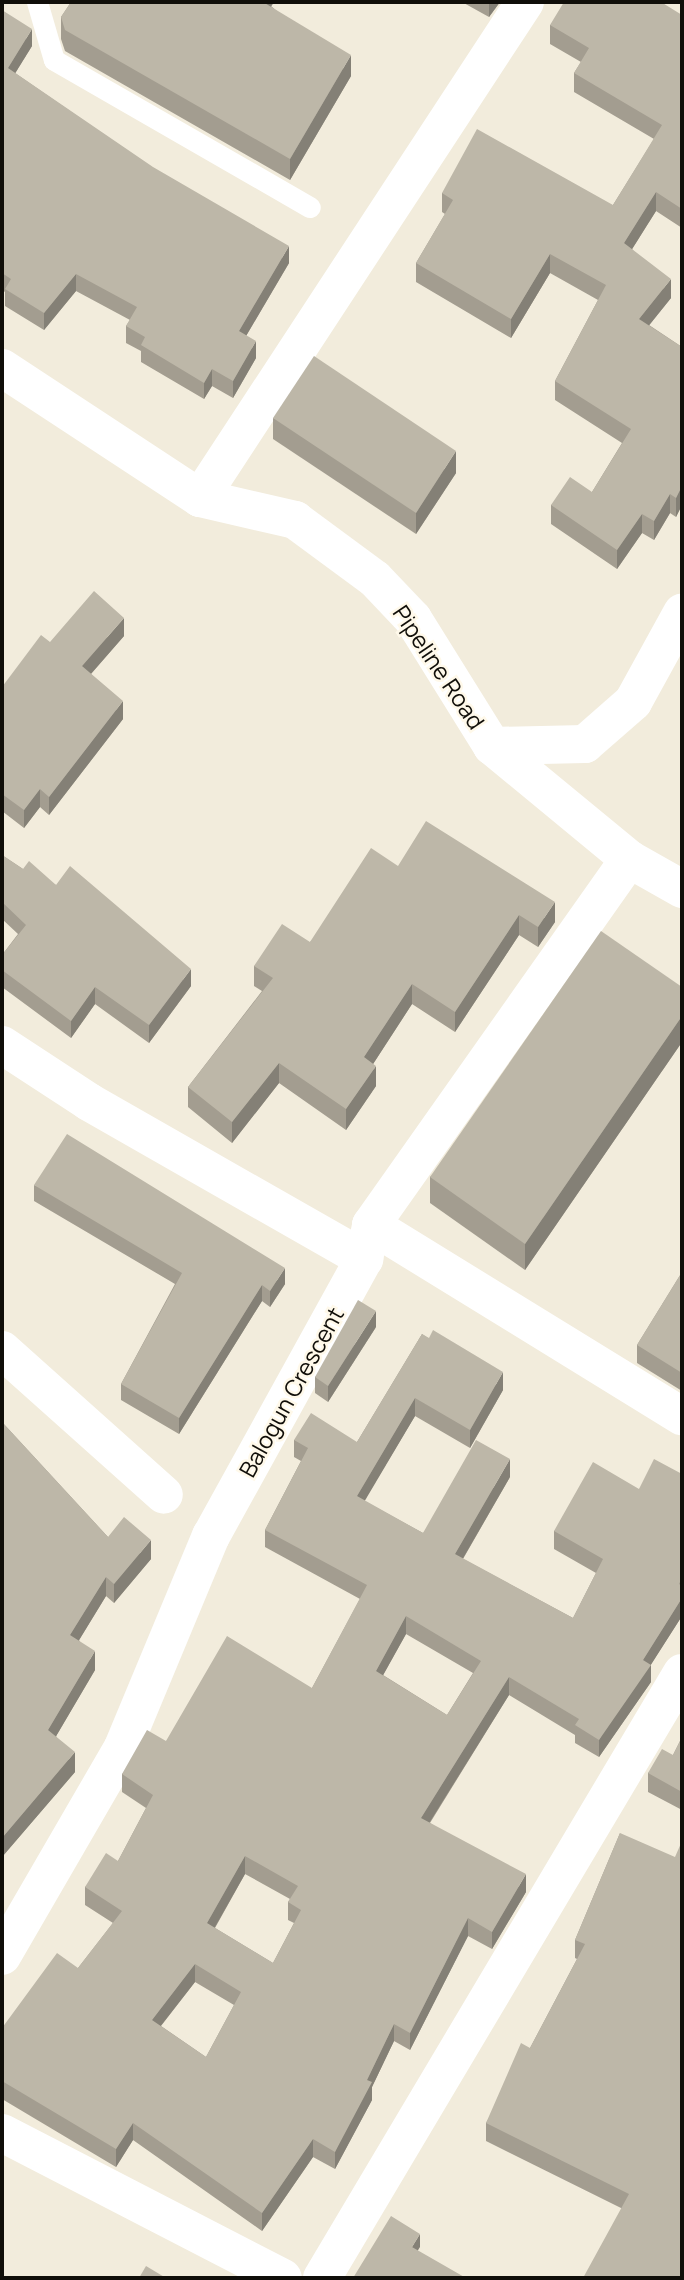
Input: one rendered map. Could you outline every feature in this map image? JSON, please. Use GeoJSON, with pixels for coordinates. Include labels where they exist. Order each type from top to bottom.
{"type":"FeatureCollection","features":[{"type":"Feature","properties":{"kind":"street"},"geometry":{"type":"LineString","coordinates":[[200,498],[525,2]]}},
{"type":"Feature","properties":{"kind":"street","name":"Pipeline Road"},"geometry":{"type":"LineString","coordinates":[[2,368],[200,498],[295,520],[375,579],[413,620],[492,746],[629,859],[682,889]]}},
{"type":"Feature","properties":{"kind":"street"},"geometry":{"type":"LineString","coordinates":[[492,746],[585,744],[633,702],[682,613]]}},
{"type":"Feature","properties":{"kind":"street","name":"Balogun Crescent"},"geometry":{"type":"LineString","coordinates":[[2,1956],[123,1747],[211,1536],[368,1242],[629,859]]}},
{"type":"Feature","properties":{"kind":"street"},"geometry":{"type":"LineString","coordinates":[[2,1045],[89,1102],[368,1242],[682,1416]]}},
{"type":"Feature","properties":{"kind":"street"},"geometry":{"type":"LineString","coordinates":[[2,1350],[164,1495]]}},
{"type":"Feature","properties":{"kind":"street"},"geometry":{"type":"LineString","coordinates":[[322,2278],[682,1673]]}},
{"type":"Feature","properties":{"kind":"street"},"geometry":{"type":"LineString","coordinates":[[2,2133],[283,2278]]}},
{"type":"Feature","properties":{"kind":"lane"},"geometry":{"type":"LineString","coordinates":[[37,2],[54,60],[310,207]]}},
{"type":"Feature","properties":{"kind":"building"},"geometry":{"type":"Polygon","coordinates":[[[71,2],[263,2],[351,55],[290,159],[65,30],[61,17],[71,2]]]}},
{"type":"Feature","properties":{"kind":"building"},"geometry":{"type":"Polygon","coordinates":[[[564,2],[661,2],[682,15],[682,209],[656,192],[624,243],[671,279],[639,319],[682,347],[682,486],[676,498],[670,494],[654,521],[642,514],[617,550],[551,505],[570,477],[592,492],[631,429],[555,381],[606,285],[550,254],[511,319],[416,263],[453,200],[442,193],[477,129],[613,205],[662,125],[574,73],[589,48],[550,25],[564,2]]]}},
{"type":"Feature","properties":{"kind":"building"},"geometry":{"type":"Polygon","coordinates":[[[2,10],[32,29],[8,68],[153,167],[289,246],[239,331],[256,341],[233,381],[212,369],[204,383],[141,345],[145,337],[126,326],[137,307],[76,274],[44,313],[5,289],[11,279],[2,273],[2,10]]]}},
{"type":"Feature","properties":{"kind":"building"},"geometry":{"type":"Polygon","coordinates":[[[314,356],[456,451],[416,513],[273,418],[314,356]]]}},
{"type":"Feature","properties":{"kind":"building"},"geometry":{"type":"Polygon","coordinates":[[[94,591],[124,618],[82,666],[123,701],[49,797],[40,789],[24,810],[2,794],[2,687],[41,635],[50,642],[94,591]]]}},
{"type":"Feature","properties":{"kind":"building"},"geometry":{"type":"Polygon","coordinates":[[[426,821],[555,902],[538,927],[519,915],[455,1012],[412,984],[364,1057],[376,1066],[346,1109],[279,1063],[232,1122],[188,1087],[273,978],[254,966],[282,924],[310,942],[371,848],[398,866],[426,821]]]}},
{"type":"Feature","properties":{"kind":"building"},"geometry":{"type":"Polygon","coordinates":[[[2,855],[23,869],[29,861],[56,885],[70,866],[191,969],[149,1025],[95,987],[71,1021],[2,970],[2,955],[26,925],[2,902],[2,855]]]}},
{"type":"Feature","properties":{"kind":"building"},"geometry":{"type":"Polygon","coordinates":[[[601,931],[682,987],[682,1016],[525,1244],[430,1177],[601,931]]]}},
{"type":"Feature","properties":{"kind":"building"},"geometry":{"type":"Polygon","coordinates":[[[67,1134],[285,1268],[270,1291],[262,1285],[179,1418],[121,1384],[182,1273],[34,1185],[67,1134]]]}},
{"type":"Feature","properties":{"kind":"building"},"geometry":{"type":"Polygon","coordinates":[[[682,1272],[682,1373],[637,1345],[682,1272]]]}},
{"type":"Feature","properties":{"kind":"building"},"geometry":{"type":"Polygon","coordinates":[[[358,1300],[376,1311],[328,1386],[315,1377],[358,1300]]]}},
{"type":"Feature","properties":{"kind":"building"},"geometry":{"type":"Polygon","coordinates":[[[433,1330],[503,1372],[470,1430],[415,1398],[357,1496],[423,1533],[476,1440],[510,1459],[455,1554],[573,1618],[603,1559],[554,1531],[593,1462],[639,1489],[654,1459],[682,1474],[682,1578],[679,1584],[682,1586],[682,1598],[643,1660],[651,1665],[599,1740],[575,1725],[579,1719],[509,1677],[421,1818],[526,1874],[492,1932],[468,1918],[410,2033],[394,2024],[367,2080],[372,2082],[335,2152],[313,2139],[262,2213],[133,2123],[116,2149],[2,2081],[2,2028],[57,1953],[78,1968],[122,1911],[85,1887],[106,1853],[118,1861],[153,1795],[122,1774],[147,1730],[166,1741],[227,1636],[312,1688],[367,1585],[265,1530],[308,1448],[294,1440],[311,1413],[357,1442],[422,1334],[429,1338],[433,1330]],[[406,1616],[376,1671],[447,1715],[481,1661],[406,1616]],[[245,1856],[207,1923],[273,1963],[301,1910],[288,1902],[298,1886],[245,1856]],[[195,1964],[152,2020],[206,2057],[241,1992],[195,1964]]]}},
{"type":"Feature","properties":{"kind":"building"},"geometry":{"type":"Polygon","coordinates":[[[2,1422],[108,1537],[124,1517],[151,1540],[114,1584],[106,1577],[70,1635],[95,1651],[48,1730],[75,1752],[2,1838],[2,1422]]]}},
{"type":"Feature","properties":{"kind":"building"},"geometry":{"type":"Polygon","coordinates":[[[682,1737],[682,1792],[648,1773],[662,1749],[673,1755],[682,1737]]]}},
{"type":"Feature","properties":{"kind":"building"},"geometry":{"type":"Polygon","coordinates":[[[620,1833],[675,1857],[682,1841],[682,2278],[583,2278],[629,2194],[486,2123],[521,2043],[530,2048],[585,1944],[575,1940],[620,1833]]]}},
{"type":"Feature","properties":{"kind":"building"},"geometry":{"type":"Polygon","coordinates":[[[391,2216],[420,2234],[412,2247],[466,2278],[353,2278],[391,2216]]]}},
{"type":"Feature","properties":{"kind":"building"},"geometry":{"type":"Polygon","coordinates":[[[146,2266],[166,2278],[139,2278],[146,2266]]]}}]}
